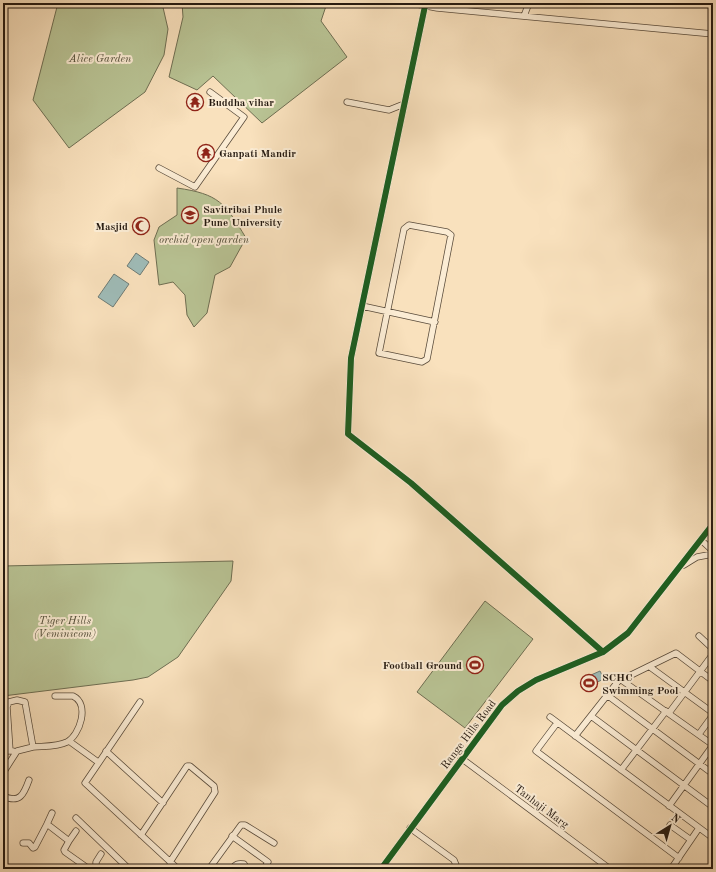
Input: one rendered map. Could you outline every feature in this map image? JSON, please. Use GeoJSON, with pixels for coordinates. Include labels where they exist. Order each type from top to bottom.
{"type":"FeatureCollection","features":[{"type":"Feature","properties":{"kind":"street"},"geometry":{"type":"LineString","coordinates":[[412,3],[425,6],[713,34]]}},
{"type":"Feature","properties":{"kind":"street"},"geometry":{"type":"LineString","coordinates":[[524,16],[529,3]]}},
{"type":"Feature","properties":{"kind":"street"},"geometry":{"type":"LineString","coordinates":[[425,6],[351,358],[348,434],[411,483],[603,652]]}},
{"type":"Feature","properties":{"kind":"street"},"geometry":{"type":"LineString","coordinates":[[159,168],[195,187],[244,116],[210,92]]}},
{"type":"Feature","properties":{"kind":"street"},"geometry":{"type":"LineString","coordinates":[[348,102],[389,110],[404,104]]}},
{"type":"Feature","properties":{"kind":"street"},"geometry":{"type":"LineString","coordinates":[[409,225],[447,232],[451,237],[434,322],[427,359],[420,362],[379,353],[405,227],[409,225]]}},
{"type":"Feature","properties":{"kind":"street"},"geometry":{"type":"LineString","coordinates":[[362,306],[434,322]]}},
{"type":"Feature","properties":{"kind":"street","name":"Range Hills Road"},"geometry":{"type":"LineString","coordinates":[[381,869],[461,758],[502,705],[518,691],[536,680],[603,652],[628,633],[713,524]]}},
{"type":"Feature","properties":{"kind":"street"},"geometry":{"type":"LineString","coordinates":[[701,540],[713,551]]}},
{"type":"Feature","properties":{"kind":"street"},"geometry":{"type":"LineString","coordinates":[[680,567],[697,557],[713,554]]}},
{"type":"Feature","properties":{"kind":"street"},"geometry":{"type":"LineString","coordinates":[[698,636],[713,649]]}},
{"type":"Feature","properties":{"kind":"street"},"geometry":{"type":"LineString","coordinates":[[575,736],[617,680],[623,679],[650,667],[676,653],[713,681]]}},
{"type":"Feature","properties":{"kind":"street"},"geometry":{"type":"LineString","coordinates":[[621,770],[652,729],[685,692],[713,654]]}},
{"type":"Feature","properties":{"kind":"street"},"geometry":{"type":"LineString","coordinates":[[650,667],[713,714],[699,734]]}},
{"type":"Feature","properties":{"kind":"street"},"geometry":{"type":"LineString","coordinates":[[623,679],[713,745],[669,806]]}},
{"type":"Feature","properties":{"kind":"street"},"geometry":{"type":"LineString","coordinates":[[607,695],[713,774]]}},
{"type":"Feature","properties":{"kind":"street"},"geometry":{"type":"LineString","coordinates":[[3,751],[17,751],[33,747],[60,745],[69,741],[78,731],[82,717],[82,706],[79,700],[73,696],[55,696]]}},
{"type":"Feature","properties":{"kind":"street"},"geometry":{"type":"LineString","coordinates":[[10,751],[7,707],[8,702],[17,700],[25,702],[33,747]]}},
{"type":"Feature","properties":{"kind":"street"},"geometry":{"type":"LineString","coordinates":[[140,702],[86,780],[87,786],[178,869]]}},
{"type":"Feature","properties":{"kind":"street"},"geometry":{"type":"LineString","coordinates":[[591,716],[713,807]]}},
{"type":"Feature","properties":{"kind":"street"},"geometry":{"type":"LineString","coordinates":[[550,717],[713,838]]}},
{"type":"Feature","properties":{"kind":"street"},"geometry":{"type":"LineString","coordinates":[[557,723],[536,752],[679,858]]}},
{"type":"Feature","properties":{"kind":"street"},"geometry":{"type":"LineString","coordinates":[[69,741],[98,762]]}},
{"type":"Feature","properties":{"kind":"street"},"geometry":{"type":"LineString","coordinates":[[3,772],[17,751]]}},
{"type":"Feature","properties":{"kind":"street"},"geometry":{"type":"LineString","coordinates":[[106,751],[163,802]]}},
{"type":"Feature","properties":{"kind":"street","name":"Tanhaji Marg"},"geometry":{"type":"LineString","coordinates":[[461,758],[610,869]]}},
{"type":"Feature","properties":{"kind":"street"},"geometry":{"type":"LineString","coordinates":[[141,835],[188,766],[215,789],[170,862]]}},
{"type":"Feature","properties":{"kind":"street"},"geometry":{"type":"LineString","coordinates":[[3,796],[10,799],[18,798],[24,794],[29,780]]}},
{"type":"Feature","properties":{"kind":"street"},"geometry":{"type":"LineString","coordinates":[[23,843],[29,843],[33,848],[35,847],[52,813]]}},
{"type":"Feature","properties":{"kind":"street"},"geometry":{"type":"LineString","coordinates":[[76,818],[129,869]]}},
{"type":"Feature","properties":{"kind":"street"},"geometry":{"type":"LineString","coordinates":[[47,824],[69,841]]}},
{"type":"Feature","properties":{"kind":"street"},"geometry":{"type":"LineString","coordinates":[[209,869],[232,836],[240,826],[244,824],[274,843]]}},
{"type":"Feature","properties":{"kind":"street"},"geometry":{"type":"LineString","coordinates":[[670,824],[691,840]]}},
{"type":"Feature","properties":{"kind":"street"},"geometry":{"type":"LineString","coordinates":[[410,828],[454,860],[456,864],[453,869]]}},
{"type":"Feature","properties":{"kind":"street"},"geometry":{"type":"LineString","coordinates":[[671,869],[699,828]]}},
{"type":"Feature","properties":{"kind":"street"},"geometry":{"type":"LineString","coordinates":[[76,831],[64,850],[89,869]]}},
{"type":"Feature","properties":{"kind":"street"},"geometry":{"type":"LineString","coordinates":[[232,836],[268,862],[264,869]]}},
{"type":"Feature","properties":{"kind":"street"},"geometry":{"type":"LineString","coordinates":[[96,869],[96,862],[101,854]]}},
{"type":"Feature","properties":{"kind":"street"},"geometry":{"type":"LineString","coordinates":[[232,869],[236,864],[240,863],[244,864],[247,869]]}},
{"type":"Feature","properties":{"kind":"green space","name":"Alice Garden"},"geometry":{"type":"Polygon","coordinates":[[[58,3],[162,3],[168,29],[164,55],[145,92],[69,148],[33,100],[58,3]]]}},
{"type":"Feature","properties":{"kind":"green space"},"geometry":{"type":"Polygon","coordinates":[[[182,3],[327,3],[321,21],[347,57],[262,123],[213,76],[197,90],[169,77],[183,17],[182,3]]]}},
{"type":"Feature","properties":{"kind":"green space","name":"orchid open garden"},"geometry":{"type":"Polygon","coordinates":[[[177,188],[203,193],[219,202],[232,216],[246,238],[230,267],[215,275],[207,313],[194,327],[187,315],[185,295],[173,282],[159,285],[154,240],[159,227],[177,215],[177,188]]]}},
{"type":"Feature","properties":{"kind":"green space","name":"Tiger Hills (Veminicom)"},"geometry":{"type":"Polygon","coordinates":[[[233,561],[231,581],[178,657],[148,677],[3,696],[3,566],[233,561]]]}},
{"type":"Feature","properties":{"kind":"green space","name":"Football Ground"},"geometry":{"type":"Polygon","coordinates":[[[485,601],[533,639],[465,728],[417,692],[485,601]]]}},
{"type":"Feature","properties":{"kind":"water"},"geometry":{"type":"Polygon","coordinates":[[[136,253],[149,262],[140,275],[127,266],[136,253]]]}},
{"type":"Feature","properties":{"kind":"water"},"geometry":{"type":"Polygon","coordinates":[[[114,274],[129,284],[113,307],[98,297],[114,274]]]}},
{"type":"Feature","properties":{"kind":"water","name":"SCHC Swimming Pool"},"geometry":{"type":"Polygon","coordinates":[[[600,671],[604,679],[586,687],[582,679],[600,671]]]}},
{"type":"Feature","properties":{"kind":"cycle path"},"geometry":{"type":"LineString","coordinates":[[425,6],[351,358],[348,434],[411,483],[603,652]]}},
{"type":"Feature","properties":{"kind":"cycle path"},"geometry":{"type":"LineString","coordinates":[[381,869],[502,705],[518,691],[536,680],[603,652],[628,633],[713,524]]}},
{"type":"Feature","properties":{"kind":"place","name":"Buddha vihar"},"geometry":{"type":"Point","coordinates":[195,102]}},
{"type":"Feature","properties":{"kind":"place","name":"Ganpati Mandir"},"geometry":{"type":"Point","coordinates":[206,153]}},
{"type":"Feature","properties":{"kind":"place","name":"Savitribai Phule Pune University"},"geometry":{"type":"Point","coordinates":[190,215]}},
{"type":"Feature","properties":{"kind":"place","name":"Masjid"},"geometry":{"type":"Point","coordinates":[141,226]}},
{"type":"Feature","properties":{"kind":"place","name":"Football Ground"},"geometry":{"type":"Point","coordinates":[475,665]}},
{"type":"Feature","properties":{"kind":"place","name":"SCHC Swimming Pool"},"geometry":{"type":"Point","coordinates":[589,683]}}]}
